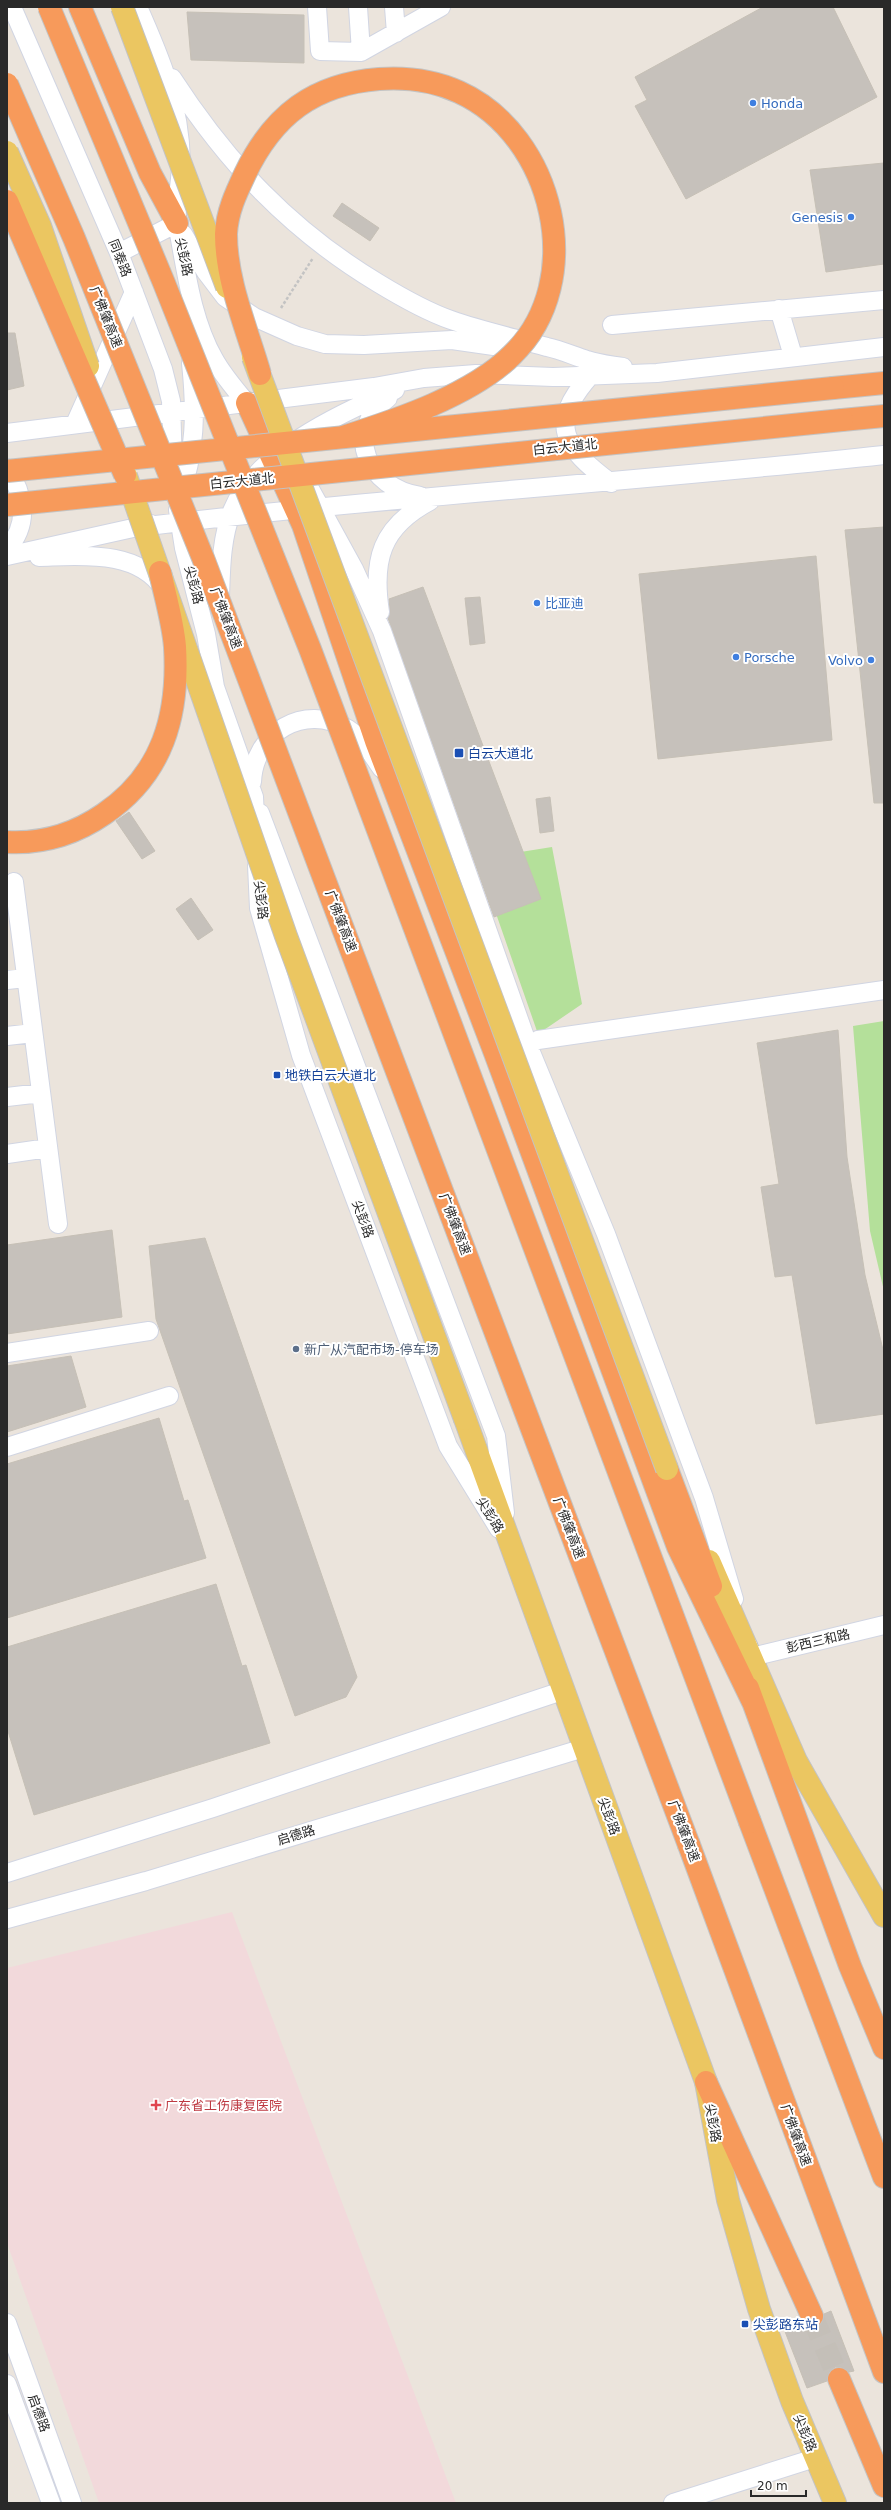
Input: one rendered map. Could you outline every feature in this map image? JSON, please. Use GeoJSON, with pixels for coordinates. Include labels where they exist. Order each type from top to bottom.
{"type":"FeatureCollection","features":[{"type":"Feature","properties":{"kind":"highway"},"geometry":{"type":"LineString","coordinates":[[49,7],[164,283],[313,656],[884,2177]]}},
{"type":"Feature","properties":{"kind":"highway"},"geometry":{"type":"LineString","coordinates":[[80,7],[150,173],[177,224]]}},
{"type":"Feature","properties":{"kind":"highway"},"geometry":{"type":"LineString","coordinates":[[260,374],[230,271],[226,234],[230,209],[240,185],[257,152],[278,124],[306,100],[326,89],[382,79],[419,79],[431,82],[461,93],[487,111],[510,131],[526,153],[541,182],[550,212],[555,245],[553,267],[551,281],[538,318],[521,346],[500,366],[484,377],[414,412],[343,437]]}},
{"type":"Feature","properties":{"kind":"highway","name":"广佛肇高速"},"geometry":{"type":"LineString","coordinates":[[7,84],[74,238],[203,558],[689,1845],[884,2372]]}},
{"type":"Feature","properties":{"kind":"highway"},"geometry":{"type":"LineString","coordinates":[[7,201],[126,475]]}},
{"type":"Feature","properties":{"kind":"highway"},"geometry":{"type":"LineString","coordinates":[[7,469],[884,383]]}},
{"type":"Feature","properties":{"kind":"highway"},"geometry":{"type":"LineString","coordinates":[[247,403],[303,525],[393,785],[495,1053],[678,1547],[753,1702]]}},
{"type":"Feature","properties":{"kind":"highway","name":"白云大道北"},"geometry":{"type":"LineString","coordinates":[[7,505],[884,416]]}},
{"type":"Feature","properties":{"kind":"highway"},"geometry":{"type":"LineString","coordinates":[[7,516],[49,501]]}},
{"type":"Feature","properties":{"kind":"highway"},"geometry":{"type":"LineString","coordinates":[[7,842],[31,842],[59,837],[88,824],[126,798],[153,765],[165,738],[171,718],[175,678],[175,645],[160,572]]}},
{"type":"Feature","properties":{"kind":"highway"},"geometry":{"type":"LineString","coordinates":[[667,1469],[850,1966],[884,2048]]}},
{"type":"Feature","properties":{"kind":"highway"},"geometry":{"type":"LineString","coordinates":[[706,2082],[812,2316]]}},
{"type":"Feature","properties":{"kind":"highway"},"geometry":{"type":"LineString","coordinates":[[839,2379],[884,2486]]}},
{"type":"Feature","properties":{"kind":"main road"},"geometry":{"type":"LineString","coordinates":[[122,7],[667,1469],[752,1657]]}},
{"type":"Feature","properties":{"kind":"main road"},"geometry":{"type":"LineString","coordinates":[[7,152],[40,226],[286,936],[465,1419],[509,1546]]}},
{"type":"Feature","properties":{"kind":"main road","name":"尖彭路"},"geometry":{"type":"LineString","coordinates":[[509,1546],[706,2082],[728,2200],[748,2272],[774,2354],[815,2458],[835,2503]]}},
{"type":"Feature","properties":{"kind":"main road","name":"尖彭路"},"geometry":{"type":"LineString","coordinates":[[752,1657],[809,1788],[884,1916]]}},
{"type":"Feature","properties":{"kind":"street","name":"同泰路"},"geometry":{"type":"LineString","coordinates":[[12,7],[119,253],[163,369],[168,385],[180,522]]}},
{"type":"Feature","properties":{"kind":"street"},"geometry":{"type":"LineString","coordinates":[[138,7],[164,65],[214,138],[267,199],[302,231],[354,269],[402,297],[449,319],[515,340],[547,346],[589,368]]}},
{"type":"Feature","properties":{"kind":"street"},"geometry":{"type":"LineString","coordinates":[[318,7],[320,51],[361,52],[435,9]]}},
{"type":"Feature","properties":{"kind":"street"},"geometry":{"type":"LineString","coordinates":[[358,7],[361,52]]}},
{"type":"Feature","properties":{"kind":"street"},"geometry":{"type":"LineString","coordinates":[[394,7],[396,33]]}},
{"type":"Feature","properties":{"kind":"street"},"geometry":{"type":"LineString","coordinates":[[7,556],[139,527],[155,522],[168,512],[177,501],[190,470],[195,398],[177,224],[181,161],[178,129],[164,65]]}},
{"type":"Feature","properties":{"kind":"street"},"geometry":{"type":"LineString","coordinates":[[119,253],[177,224]]}},
{"type":"Feature","properties":{"kind":"street"},"geometry":{"type":"LineString","coordinates":[[177,224],[206,272],[226,297],[254,317],[298,336],[325,344],[364,345],[452,340],[589,368]]}},
{"type":"Feature","properties":{"kind":"street","name":"尖彭路"},"geometry":{"type":"LineString","coordinates":[[177,224],[196,316],[207,345],[222,372],[280,443],[300,472],[335,533],[382,631],[528,1045],[606,1234],[704,1498],[752,1657]]}},
{"type":"Feature","properties":{"kind":"street"},"geometry":{"type":"LineString","coordinates":[[75,424],[134,292]]}},
{"type":"Feature","properties":{"kind":"street"},"geometry":{"type":"LineString","coordinates":[[612,326],[884,300]]}},
{"type":"Feature","properties":{"kind":"street"},"geometry":{"type":"LineString","coordinates":[[779,309],[793,356]]}},
{"type":"Feature","properties":{"kind":"street"},"geometry":{"type":"LineString","coordinates":[[7,433],[194,410],[424,378],[589,368],[657,373],[793,356],[884,347]]}},
{"type":"Feature","properties":{"kind":"street"},"geometry":{"type":"LineString","coordinates":[[589,368],[564,420],[567,436],[585,463],[611,483]]}},
{"type":"Feature","properties":{"kind":"street"},"geometry":{"type":"LineString","coordinates":[[424,378],[391,395],[370,415],[363,435],[364,446],[373,469],[390,486],[405,493],[437,498]]}},
{"type":"Feature","properties":{"kind":"street"},"geometry":{"type":"LineString","coordinates":[[215,687],[222,550],[232,512],[243,491],[277,457],[320,426],[358,406],[424,378]]}},
{"type":"Feature","properties":{"kind":"street"},"geometry":{"type":"LineString","coordinates":[[139,527],[437,498],[611,483],[884,455]]}},
{"type":"Feature","properties":{"kind":"street"},"geometry":{"type":"LineString","coordinates":[[7,469],[19,488],[23,500],[24,515],[12,544],[7,549]]}},
{"type":"Feature","properties":{"kind":"street"},"geometry":{"type":"LineString","coordinates":[[382,631],[376,578],[380,550],[401,520],[414,510],[437,498]]}},
{"type":"Feature","properties":{"kind":"street","name":"尖彭路"},"geometry":{"type":"LineString","coordinates":[[180,522],[206,634],[215,687],[254,797],[259,908],[301,1055],[448,1446],[509,1546]]}},
{"type":"Feature","properties":{"kind":"street"},"geometry":{"type":"LineString","coordinates":[[7,556],[74,556],[116,559],[131,564],[148,573],[161,585],[177,611],[215,687]]}},
{"type":"Feature","properties":{"kind":"street"},"geometry":{"type":"LineString","coordinates":[[393,785],[370,751],[348,730],[317,719],[290,724],[278,730],[264,743],[253,767],[254,797],[496,1436],[509,1546]]}},
{"type":"Feature","properties":{"kind":"street"},"geometry":{"type":"LineString","coordinates":[[14,882],[13,926],[26,978],[58,1224]]}},
{"type":"Feature","properties":{"kind":"street"},"geometry":{"type":"LineString","coordinates":[[7,980],[26,978]]}},
{"type":"Feature","properties":{"kind":"street"},"geometry":{"type":"LineString","coordinates":[[528,1045],[538,1040],[884,990]]}},
{"type":"Feature","properties":{"kind":"street"},"geometry":{"type":"LineString","coordinates":[[7,1036],[33,1033]]}},
{"type":"Feature","properties":{"kind":"street"},"geometry":{"type":"LineString","coordinates":[[7,1097],[41,1093]]}},
{"type":"Feature","properties":{"kind":"street"},"geometry":{"type":"LineString","coordinates":[[7,1154],[48,1148]]}},
{"type":"Feature","properties":{"kind":"street"},"geometry":{"type":"LineString","coordinates":[[7,1353],[149,1331]]}},
{"type":"Feature","properties":{"kind":"street"},"geometry":{"type":"LineString","coordinates":[[7,1447],[169,1396]]}},
{"type":"Feature","properties":{"kind":"street","name":"彭西三和路"},"geometry":{"type":"LineString","coordinates":[[752,1657],[884,1625]]}},
{"type":"Feature","properties":{"kind":"street"},"geometry":{"type":"LineString","coordinates":[[7,1873],[213,1808],[562,1691]]}},
{"type":"Feature","properties":{"kind":"street","name":"启德路"},"geometry":{"type":"LineString","coordinates":[[7,1919],[146,1881],[584,1748]]}},
{"type":"Feature","properties":{"kind":"street","name":"启德路"},"geometry":{"type":"LineString","coordinates":[[7,2324],[72,2503]]}},
{"type":"Feature","properties":{"kind":"street","name":"启德路"},"geometry":{"type":"LineString","coordinates":[[7,2384],[51,2503]]}},
{"type":"Feature","properties":{"kind":"street"},"geometry":{"type":"LineString","coordinates":[[673,2503],[815,2458]]}},
{"type":"Feature","properties":{"kind":"path"},"geometry":{"type":"LineString","coordinates":[[281,308],[313,258]]}},
{"type":"Feature","properties":{"kind":"shaded area","name":"广东省工伤康复医院"},"geometry":{"type":"Polygon","coordinates":[[[232,1912],[456,2503],[99,2503],[7,2243],[7,1968],[232,1912]]]}},
{"type":"Feature","properties":{"kind":"green space"},"geometry":{"type":"Polygon","coordinates":[[[552,847],[582,1004],[538,1034],[477,859],[552,847]]]}},
{"type":"Feature","properties":{"kind":"green space"},"geometry":{"type":"Polygon","coordinates":[[[884,1021],[884,1291],[870,1231],[853,1026],[884,1021]]]}},
{"type":"Feature","properties":{"kind":"building","name":"Honda"},"geometry":{"type":"Polygon","coordinates":[[[763,7],[833,7],[877,97],[686,199],[635,106],[647,100],[635,77],[763,7]]]}},
{"type":"Feature","properties":{"kind":"building"},"geometry":{"type":"Polygon","coordinates":[[[187,12],[304,15],[304,63],[191,60],[187,12]]]}},
{"type":"Feature","properties":{"kind":"building","name":"Genesis"},"geometry":{"type":"Polygon","coordinates":[[[884,163],[884,264],[826,272],[810,170],[884,163]]]}},
{"type":"Feature","properties":{"kind":"building"},"geometry":{"type":"Polygon","coordinates":[[[342,203],[379,228],[370,241],[333,216],[342,203]]]}},
{"type":"Feature","properties":{"kind":"building"},"geometry":{"type":"Polygon","coordinates":[[[7,333],[15,333],[24,386],[7,390],[7,333]]]}},
{"type":"Feature","properties":{"kind":"building","name":"Volvo"},"geometry":{"type":"Polygon","coordinates":[[[884,527],[884,803],[874,803],[845,530],[884,527]]]}},
{"type":"Feature","properties":{"kind":"building","name":"Porsche"},"geometry":{"type":"Polygon","coordinates":[[[816,556],[832,740],[658,759],[639,574],[816,556]]]}},
{"type":"Feature","properties":{"kind":"building","name":"白云大道北"},"geometry":{"type":"Polygon","coordinates":[[[423,587],[541,899],[494,917],[388,618],[390,611],[389,599],[423,587]]]}},
{"type":"Feature","properties":{"kind":"building"},"geometry":{"type":"Polygon","coordinates":[[[480,597],[485,643],[470,645],[465,598],[480,597]]]}},
{"type":"Feature","properties":{"kind":"building"},"geometry":{"type":"Polygon","coordinates":[[[550,797],[554,831],[540,833],[536,799],[550,797]]]}},
{"type":"Feature","properties":{"kind":"building"},"geometry":{"type":"Polygon","coordinates":[[[129,812],[155,851],[142,859],[116,821],[129,812]]]}},
{"type":"Feature","properties":{"kind":"building"},"geometry":{"type":"Polygon","coordinates":[[[191,898],[213,930],[198,940],[176,909],[191,898]]]}},
{"type":"Feature","properties":{"kind":"building"},"geometry":{"type":"Polygon","coordinates":[[[838,1030],[847,1157],[865,1275],[884,1354],[884,1414],[816,1424],[792,1275],[775,1277],[761,1187],[779,1184],[757,1043],[838,1030]]]}},
{"type":"Feature","properties":{"kind":"building"},"geometry":{"type":"Polygon","coordinates":[[[112,1230],[122,1317],[7,1334],[7,1245],[112,1230]]]}},
{"type":"Feature","properties":{"kind":"building"},"geometry":{"type":"Polygon","coordinates":[[[205,1238],[357,1677],[346,1697],[295,1716],[156,1319],[149,1246],[205,1238]]]}},
{"type":"Feature","properties":{"kind":"building"},"geometry":{"type":"Polygon","coordinates":[[[71,1356],[86,1407],[7,1432],[7,1366],[71,1356]]]}},
{"type":"Feature","properties":{"kind":"building"},"geometry":{"type":"Polygon","coordinates":[[[159,1418],[184,1501],[188,1500],[206,1558],[7,1618],[7,1464],[159,1418]]]}},
{"type":"Feature","properties":{"kind":"building"},"geometry":{"type":"Polygon","coordinates":[[[216,1584],[242,1666],[246,1665],[270,1743],[34,1815],[7,1728],[7,1647],[216,1584]]]}},
{"type":"Feature","properties":{"kind":"building"},"geometry":{"type":"Polygon","coordinates":[[[831,2311],[854,2371],[849,2372],[841,2367],[835,2367],[829,2372],[827,2381],[807,2388],[784,2329],[801,2322],[810,2328],[817,2328],[822,2323],[824,2314],[831,2311]]]}},
{"type":"Feature","properties":{"kind":"tunnel"},"geometry":{"type":"LineString","coordinates":[[812,2316],[839,2379]]}},
{"type":"Feature","properties":{"kind":"place","name":"Honda"},"geometry":{"type":"Point","coordinates":[753,103]}},
{"type":"Feature","properties":{"kind":"place","name":"Genesis"},"geometry":{"type":"Point","coordinates":[851,217]}},
{"type":"Feature","properties":{"kind":"place","name":"比亚迪"},"geometry":{"type":"Point","coordinates":[537,603]}},
{"type":"Feature","properties":{"kind":"place","name":"Porsche"},"geometry":{"type":"Point","coordinates":[736,657]}},
{"type":"Feature","properties":{"kind":"place","name":"Volvo"},"geometry":{"type":"Point","coordinates":[871,660]}},
{"type":"Feature","properties":{"kind":"place","name":"白云大道北"},"geometry":{"type":"Point","coordinates":[459,753]}},
{"type":"Feature","properties":{"kind":"place","name":"地铁白云大道北"},"geometry":{"type":"Point","coordinates":[277,1075]}},
{"type":"Feature","properties":{"kind":"place","name":"新广从汽配市场-停车场"},"geometry":{"type":"Point","coordinates":[296,1349]}},
{"type":"Feature","properties":{"kind":"place","name":"广东省工伤康复医院"},"geometry":{"type":"Point","coordinates":[156,2105]}},
{"type":"Feature","properties":{"kind":"place","name":"尖彭路东站"},"geometry":{"type":"Point","coordinates":[745,2324]}}]}
